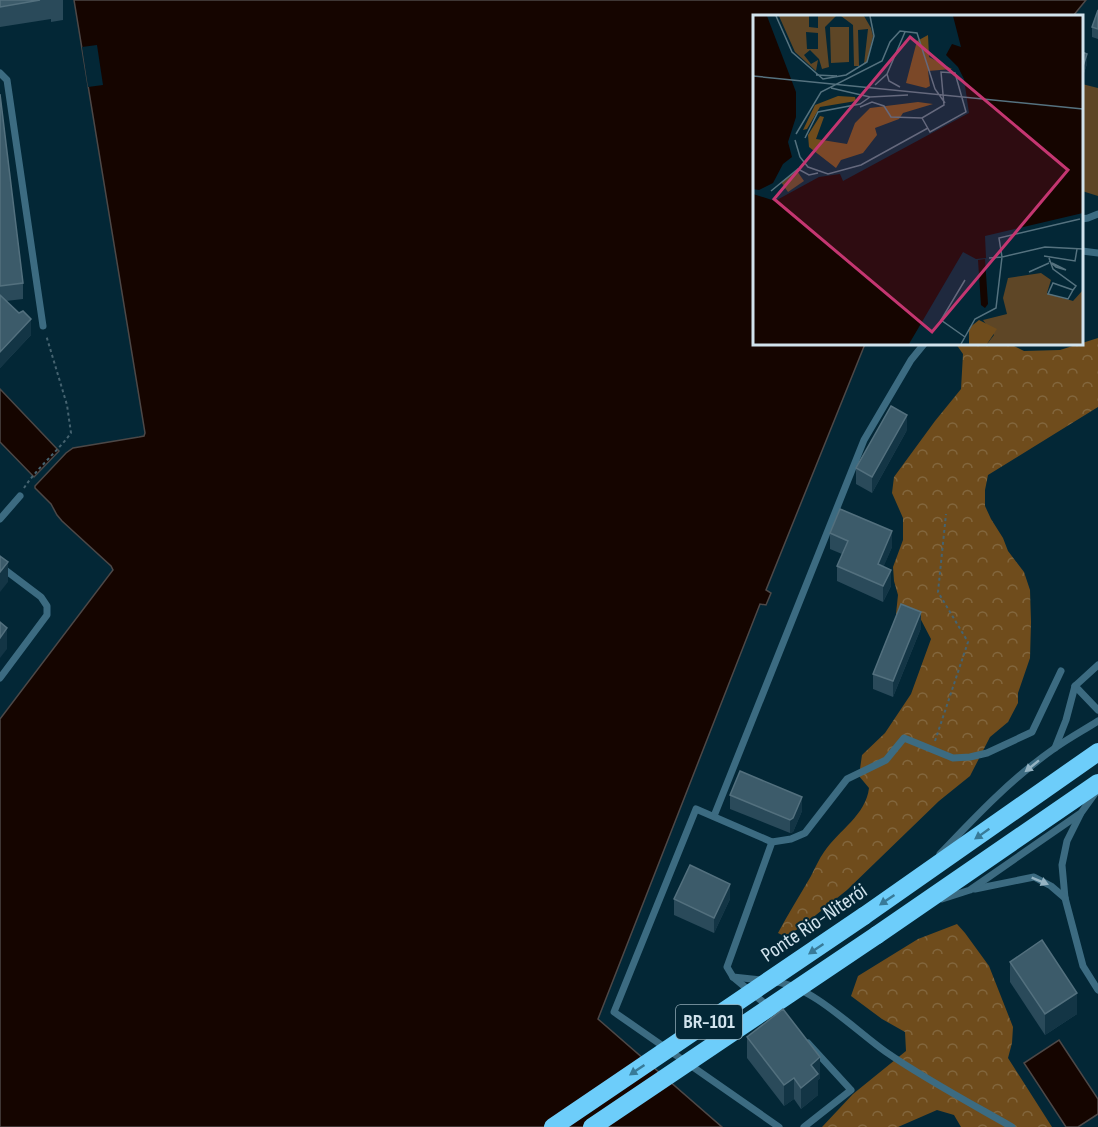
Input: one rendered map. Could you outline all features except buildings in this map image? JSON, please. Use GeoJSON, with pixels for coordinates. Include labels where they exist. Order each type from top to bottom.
{"type":"FeatureCollection","features":[{"type":"Feature","properties":{"kind":"highway","name":"Ponte Rio-Niterói"},"geometry":{"type":"LineString","coordinates":[[553,1127],[910,885],[1098,752]]}},
{"type":"Feature","properties":{"kind":"highway","name":"BR-101"},"geometry":{"type":"LineString","coordinates":[[592,1127],[922,905],[1098,783]]}},
{"type":"Feature","properties":{"kind":"lane"},"geometry":{"type":"LineString","coordinates":[[0,73],[7,80],[43,326]]}},
{"type":"Feature","properties":{"kind":"lane"},"geometry":{"type":"LineString","coordinates":[[1083,219],[1098,214]]}},
{"type":"Feature","properties":{"kind":"lane"},"geometry":{"type":"LineString","coordinates":[[1083,251],[1098,253]]}},
{"type":"Feature","properties":{"kind":"lane"},"geometry":{"type":"LineString","coordinates":[[714,816],[864,440],[911,360],[923,345]]}},
{"type":"Feature","properties":{"kind":"lane"},"geometry":{"type":"LineString","coordinates":[[0,519],[20,496]]}},
{"type":"Feature","properties":{"kind":"lane"},"geometry":{"type":"LineString","coordinates":[[0,566],[41,597],[47,606],[47,615],[0,678]]}},
{"type":"Feature","properties":{"kind":"lane"},"geometry":{"type":"LineString","coordinates":[[1055,748],[1066,720],[1075,686],[1098,665]]}},
{"type":"Feature","properties":{"kind":"lane"},"geometry":{"type":"LineString","coordinates":[[779,1127],[614,1012],[696,810],[772,842],[791,839],[805,833],[847,779],[886,760],[904,738],[953,758],[987,753],[1032,732],[1061,670]]}},
{"type":"Feature","properties":{"kind":"lane"},"geometry":{"type":"LineString","coordinates":[[1075,686],[1098,710]]}},
{"type":"Feature","properties":{"kind":"lane"},"geometry":{"type":"LineString","coordinates":[[910,885],[992,801],[1029,768],[1055,748],[1098,721]]}},
{"type":"Feature","properties":{"kind":"lane"},"geometry":{"type":"LineString","coordinates":[[1098,790],[1081,813],[1067,841],[1062,865],[1065,898],[1083,966],[1098,990]]}},
{"type":"Feature","properties":{"kind":"lane"},"geometry":{"type":"LineString","coordinates":[[970,890],[1081,813]]}},
{"type":"Feature","properties":{"kind":"lane"},"geometry":{"type":"LineString","coordinates":[[772,842],[727,967],[733,977],[776,1012]]}},
{"type":"Feature","properties":{"kind":"lane"},"geometry":{"type":"LineString","coordinates":[[922,905],[970,890],[1034,877],[1051,885],[1065,898]]}},
{"type":"Feature","properties":{"kind":"lane"},"geometry":{"type":"LineString","coordinates":[[733,977],[784,982],[819,1000],[887,1052],[1012,1127]]}},
{"type":"Feature","properties":{"kind":"lane"},"geometry":{"type":"LineString","coordinates":[[801,1034],[851,1090],[804,1127]]}},
{"type":"Feature","properties":{"kind":"path"},"geometry":{"type":"LineString","coordinates":[[30,478],[71,433],[67,405],[43,326]]}},
{"type":"Feature","properties":{"kind":"path"},"geometry":{"type":"LineString","coordinates":[[932,749],[968,642],[938,592],[946,514]]}},
{"type":"Feature","properties":{"kind":"green space"},"geometry":{"type":"Polygon","coordinates":[[[1098,338],[1098,407],[988,475],[985,490],[985,506],[1008,551],[1024,572],[1030,590],[1030,658],[1018,693],[1018,703],[1008,722],[990,737],[970,776],[939,801],[847,890],[786,937],[778,933],[822,855],[863,806],[869,788],[859,776],[862,755],[885,733],[911,694],[931,639],[919,616],[907,612],[896,614],[898,595],[893,567],[903,540],[903,518],[892,493],[894,477],[961,389],[963,354],[957,345],[1012,345],[1024,351],[1060,350],[1083,345],[1083,343],[1098,338]]]}},
{"type":"Feature","properties":{"kind":"green space"},"geometry":{"type":"Polygon","coordinates":[[[957,924],[989,966],[1013,1027],[1008,1058],[1052,1127],[961,1127],[954,1115],[937,1110],[898,1127],[822,1127],[853,1094],[906,1051],[905,1032],[882,1019],[851,996],[858,976],[918,939],[957,924]]]}},
{"type":"Feature","properties":{"kind":"shaded area"},"geometry":{"type":"Polygon","coordinates":[[[74,0],[1086,0],[1074,15],[753,15],[753,345],[865,345],[766,590],[771,593],[766,605],[760,604],[598,1019],[722,1127],[0,1127],[0,719],[113,570],[62,521],[35,486],[73,448],[144,436],[74,0]]]}},
{"type":"Feature","properties":{"kind":"shaded area"},"geometry":{"type":"Polygon","coordinates":[[[1083,84],[1098,88],[1098,196],[1083,191],[1083,84]]]}},
{"type":"Feature","properties":{"kind":"shaded area"},"geometry":{"type":"Polygon","coordinates":[[[0,389],[59,451],[34,477],[0,442],[0,389]]]}},
{"type":"Feature","properties":{"kind":"shaded area"},"geometry":{"type":"Polygon","coordinates":[[[1059,1040],[1098,1099],[1098,1114],[1078,1127],[1066,1127],[1024,1063],[1059,1040]]]}},
{"type":"Feature","properties":{"kind":"pier"},"geometry":{"type":"Polygon","coordinates":[[[97,45],[103,85],[88,87],[82,47],[97,45]]]}}]}
